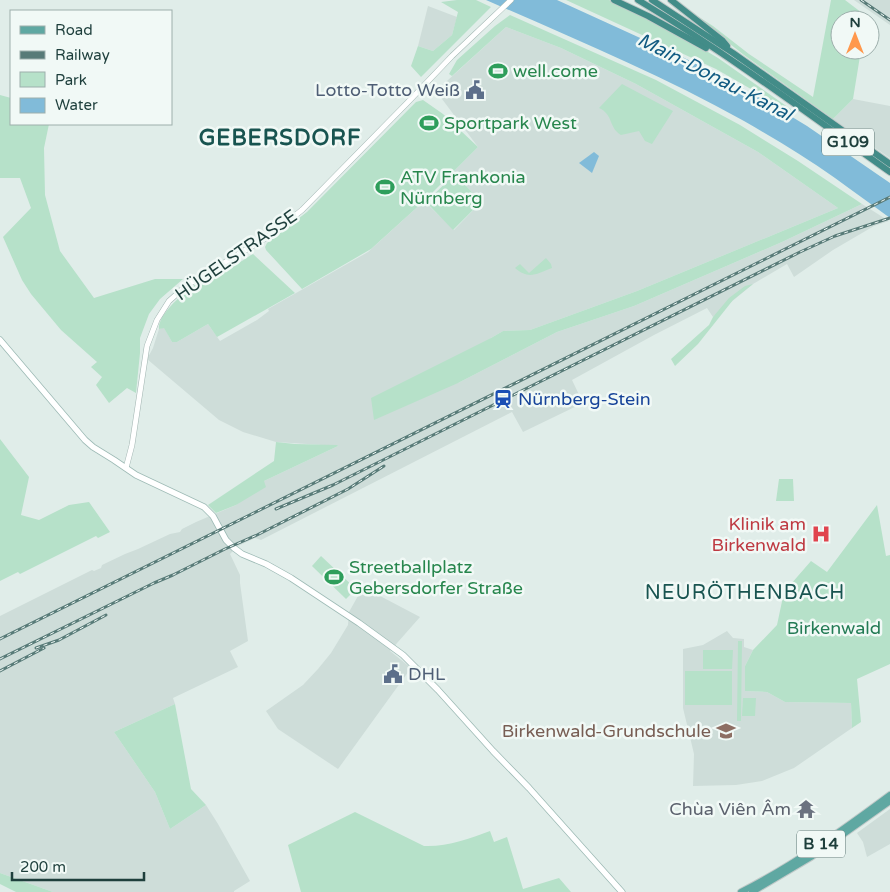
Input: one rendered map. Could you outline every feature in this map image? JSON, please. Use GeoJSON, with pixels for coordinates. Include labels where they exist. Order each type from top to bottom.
{"type":"FeatureCollection","features":[{"type":"Feature","properties":{"kind":"highway"},"geometry":{"type":"LineString","coordinates":[[614,0],[736,63]]}},
{"type":"Feature","properties":{"kind":"highway","name":"G109"},"geometry":{"type":"LineString","coordinates":[[638,0],[736,63],[890,172]]}},
{"type":"Feature","properties":{"kind":"highway","name":"G109"},"geometry":{"type":"LineString","coordinates":[[652,0],[733,53],[890,164]]}},
{"type":"Feature","properties":{"kind":"highway"},"geometry":{"type":"LineString","coordinates":[[670,0],[722,40],[733,53]]}},
{"type":"Feature","properties":{"kind":"main road"},"geometry":{"type":"LineString","coordinates":[[0,340],[93,447],[142,478],[204,507],[213,516],[226,540],[234,548],[242,554],[286,575],[350,617],[410,662],[529,788],[622,892]]}},
{"type":"Feature","properties":{"kind":"main road","name":"B 14"},"geometry":{"type":"LineString","coordinates":[[741,892],[810,852],[890,795]]}},
{"type":"Feature","properties":{"kind":"main road","name":"B 14"},"geometry":{"type":"LineString","coordinates":[[752,892],[811,857],[890,801]]}},
{"type":"Feature","properties":{"kind":"street","name":"HÜGELSTRASSE"},"geometry":{"type":"LineString","coordinates":[[126,468],[132,445],[147,346],[154,326],[166,305],[187,285],[268,236],[302,210],[452,56],[511,0]]}},
{"type":"Feature","properties":{"kind":"shaded area"},"geometry":{"type":"Polygon","coordinates":[[[854,0],[890,0],[890,25],[880,18],[880,10],[868,10],[854,0]]]}},
{"type":"Feature","properties":{"kind":"shaded area"},"geometry":{"type":"Polygon","coordinates":[[[428,6],[457,17],[452,35],[433,51],[418,46],[428,6]]]}},
{"type":"Feature","properties":{"kind":"shaded area"},"geometry":{"type":"Polygon","coordinates":[[[506,27],[561,48],[636,84],[758,152],[838,208],[637,291],[530,330],[503,331],[491,338],[458,383],[557,332],[634,306],[782,242],[862,204],[889,221],[874,226],[833,250],[794,277],[787,264],[753,284],[713,317],[707,308],[572,380],[583,403],[523,432],[512,412],[261,540],[255,538],[238,546],[230,554],[240,575],[248,641],[230,651],[238,667],[173,698],[175,704],[114,732],[155,792],[170,829],[206,805],[250,881],[234,892],[53,892],[0,873],[0,616],[92,570],[101,568],[102,565],[125,554],[170,534],[180,532],[196,522],[236,505],[264,481],[338,446],[276,442],[243,432],[219,420],[147,359],[159,329],[164,327],[172,342],[177,342],[208,324],[220,341],[257,320],[269,311],[268,309],[368,252],[424,201],[454,230],[481,202],[453,172],[478,147],[436,91],[506,27]]]}},
{"type":"Feature","properties":{"kind":"shaded area"},"geometry":{"type":"Polygon","coordinates":[[[853,99],[890,106],[890,158],[833,119],[853,99]]]}},
{"type":"Feature","properties":{"kind":"shaded area"},"geometry":{"type":"Polygon","coordinates":[[[363,587],[420,617],[390,651],[411,668],[338,769],[278,729],[266,711],[303,685],[331,653],[348,625],[349,612],[363,587]]]}},
{"type":"Feature","properties":{"kind":"shaded area","name":"Birkenwald-Grundschule"},"geometry":{"type":"Polygon","coordinates":[[[727,631],[733,638],[744,639],[744,647],[753,650],[745,666],[745,691],[767,692],[785,702],[851,703],[852,728],[794,768],[762,781],[736,785],[693,786],[694,754],[683,708],[683,649],[703,645],[727,631]]]}},
{"type":"Feature","properties":{"kind":"shaded area"},"geometry":{"type":"Polygon","coordinates":[[[890,809],[890,844],[867,857],[863,842],[857,833],[890,809]]]}},
{"type":"Feature","properties":{"kind":"green space"},"geometry":{"type":"Polygon","coordinates":[[[476,0],[491,7],[421,77],[411,66],[418,46],[433,51],[452,35],[458,12],[441,2],[476,0]]]}},
{"type":"Feature","properties":{"kind":"green space"},"geometry":{"type":"Polygon","coordinates":[[[566,0],[609,0],[663,25],[718,58],[792,110],[791,112],[716,69],[566,0]]]}},
{"type":"Feature","properties":{"kind":"green space"},"geometry":{"type":"Polygon","coordinates":[[[831,0],[845,0],[858,10],[830,10],[830,60],[859,60],[853,99],[833,119],[744,55],[680,5],[713,26],[749,54],[813,97],[831,0]]]}},
{"type":"Feature","properties":{"kind":"green space"},"geometry":{"type":"Polygon","coordinates":[[[510,15],[656,80],[740,125],[862,204],[782,242],[634,306],[557,332],[458,383],[374,420],[371,398],[503,331],[530,330],[637,291],[838,208],[758,152],[636,84],[561,48],[506,27],[452,76],[449,74],[457,60],[510,15]]]}},
{"type":"Feature","properties":{"kind":"green space"},"geometry":{"type":"Polygon","coordinates":[[[622,84],[673,111],[652,144],[645,141],[639,131],[621,135],[614,128],[607,114],[599,108],[622,84]]]}},
{"type":"Feature","properties":{"kind":"green space"},"geometry":{"type":"Polygon","coordinates":[[[0,95],[10,98],[10,125],[49,125],[44,148],[45,195],[60,251],[94,298],[155,279],[183,279],[160,299],[149,314],[140,338],[136,393],[127,388],[109,403],[96,385],[102,377],[91,367],[97,362],[61,330],[31,294],[22,280],[3,237],[31,208],[20,178],[0,178],[0,95]]]}},
{"type":"Feature","properties":{"kind":"green space","name":"ATV Frankonia Nürnberg"},"geometry":{"type":"Polygon","coordinates":[[[423,100],[443,114],[478,147],[424,201],[371,249],[302,289],[266,250],[267,243],[307,212],[416,102],[423,100]]]}},
{"type":"Feature","properties":{"kind":"green space"},"geometry":{"type":"Polygon","coordinates":[[[455,174],[481,202],[453,230],[426,202],[455,174]]]}},
{"type":"Feature","properties":{"kind":"green space"},"geometry":{"type":"Polygon","coordinates":[[[253,254],[295,293],[217,337],[208,324],[177,342],[172,342],[164,328],[159,329],[161,320],[167,311],[186,292],[220,268],[228,264],[240,262],[253,254]]]}},
{"type":"Feature","properties":{"kind":"green space"},"geometry":{"type":"Polygon","coordinates":[[[546,258],[552,268],[537,274],[524,274],[515,268],[520,264],[529,273],[546,258]]]}},
{"type":"Feature","properties":{"kind":"green space"},"geometry":{"type":"Polygon","coordinates":[[[753,284],[733,300],[698,344],[675,366],[671,359],[709,325],[713,317],[729,298],[745,286],[753,284]]]}},
{"type":"Feature","properties":{"kind":"green space"},"geometry":{"type":"Polygon","coordinates":[[[0,439],[29,477],[21,515],[39,520],[69,505],[89,502],[110,532],[98,538],[96,536],[20,574],[18,572],[0,581],[0,439]]]}},
{"type":"Feature","properties":{"kind":"green space"},"geometry":{"type":"Polygon","coordinates":[[[276,442],[338,446],[264,481],[266,487],[236,505],[216,513],[208,505],[274,461],[276,442]]]}},
{"type":"Feature","properties":{"kind":"green space"},"geometry":{"type":"Polygon","coordinates":[[[779,479],[793,479],[794,501],[776,501],[779,479]]]}},
{"type":"Feature","properties":{"kind":"green space","name":"Birkenwald"},"geometry":{"type":"Polygon","coordinates":[[[877,505],[886,556],[890,555],[890,664],[857,679],[861,722],[852,728],[851,703],[785,702],[767,692],[745,691],[745,666],[753,650],[777,625],[784,592],[811,561],[827,572],[877,505]]]}},
{"type":"Feature","properties":{"kind":"green space","name":"Streetballplatz Gebersdorfer Straße"},"geometry":{"type":"Polygon","coordinates":[[[321,556],[356,589],[346,599],[312,566],[321,556]]]}},
{"type":"Feature","properties":{"kind":"green space"},"geometry":{"type":"Polygon","coordinates":[[[738,641],[742,641],[741,721],[737,721],[738,641]]]}},
{"type":"Feature","properties":{"kind":"green space"},"geometry":{"type":"Polygon","coordinates":[[[703,650],[733,650],[732,669],[703,669],[703,650]]]}},
{"type":"Feature","properties":{"kind":"green space"},"geometry":{"type":"Polygon","coordinates":[[[685,671],[732,671],[732,705],[685,705],[685,671]]]}},
{"type":"Feature","properties":{"kind":"green space"},"geometry":{"type":"Polygon","coordinates":[[[743,698],[756,698],[755,716],[742,716],[743,698]]]}},
{"type":"Feature","properties":{"kind":"green space"},"geometry":{"type":"Polygon","coordinates":[[[175,704],[191,789],[206,805],[170,829],[155,792],[114,732],[175,704]]]}},
{"type":"Feature","properties":{"kind":"green space"},"geometry":{"type":"Polygon","coordinates":[[[355,812],[424,846],[449,844],[490,831],[494,842],[507,837],[523,889],[559,878],[571,892],[301,892],[288,845],[355,812]]]}},
{"type":"Feature","properties":{"kind":"green space"},"geometry":{"type":"Polygon","coordinates":[[[0,873],[53,892],[16,892],[0,884],[0,873]]]}},
{"type":"Feature","properties":{"kind":"water","name":"Main-Donau-Kanal"},"geometry":{"type":"Polygon","coordinates":[[[486,0],[557,0],[695,63],[759,97],[807,126],[890,183],[890,218],[835,178],[779,141],[713,104],[584,43],[486,0]]]}},
{"type":"Feature","properties":{"kind":"water"},"geometry":{"type":"Polygon","coordinates":[[[594,152],[599,156],[592,173],[579,163],[594,152]]]}},
{"type":"Feature","properties":{"kind":"railway"},"geometry":{"type":"LineString","coordinates":[[861,0],[890,20]]}},
{"type":"Feature","properties":{"kind":"railway"},"geometry":{"type":"LineString","coordinates":[[0,639],[890,197]]}},
{"type":"Feature","properties":{"kind":"railway"},"geometry":{"type":"LineString","coordinates":[[276,509],[333,485],[800,252],[835,236],[890,218]]}},
{"type":"Feature","properties":{"kind":"railway"},"geometry":{"type":"LineString","coordinates":[[0,659],[154,583],[257,535],[348,489],[384,466]]}},
{"type":"Feature","properties":{"kind":"railway"},"geometry":{"type":"LineString","coordinates":[[36,648],[59,640],[106,615]]}},
{"type":"Feature","properties":{"kind":"railway"},"geometry":{"type":"LineString","coordinates":[[0,671],[44,648]]}},
{"type":"Feature","properties":{"kind":"place","name":"well.come"},"geometry":{"type":"Point","coordinates":[498,71]}},
{"type":"Feature","properties":{"kind":"place","name":"Lotto-Totto Weiß"},"geometry":{"type":"Point","coordinates":[475,90]}},
{"type":"Feature","properties":{"kind":"place","name":"Sportpark West"},"geometry":{"type":"Point","coordinates":[429,123]}},
{"type":"Feature","properties":{"kind":"place","name":"ATV Frankonia Nürnberg"},"geometry":{"type":"Point","coordinates":[385,187]}},
{"type":"Feature","properties":{"kind":"place","name":"Nürnberg-Stein"},"geometry":{"type":"Point","coordinates":[503,399]}},
{"type":"Feature","properties":{"kind":"place","name":"Klinik am Birkenwald"},"geometry":{"type":"Point","coordinates":[821,534]}},
{"type":"Feature","properties":{"kind":"place","name":"Streetballplatz Gebersdorfer Straße"},"geometry":{"type":"Point","coordinates":[334,577]}},
{"type":"Feature","properties":{"kind":"place","name":"DHL"},"geometry":{"type":"Point","coordinates":[393,674]}},
{"type":"Feature","properties":{"kind":"place","name":"Birkenwald-Grundschule"},"geometry":{"type":"Point","coordinates":[726,731]}},
{"type":"Feature","properties":{"kind":"place","name":"Chùa Viên Âm"},"geometry":{"type":"Point","coordinates":[806,809]}},
{"type":"Feature","properties":{"kind":"district","name":"GEBERSDORF"},"geometry":{"type":"Point","coordinates":[280,138]}},
{"type":"Feature","properties":{"kind":"district","name":"NEURÖTHENBACH"},"geometry":{"type":"Point","coordinates":[745,593]}}]}
